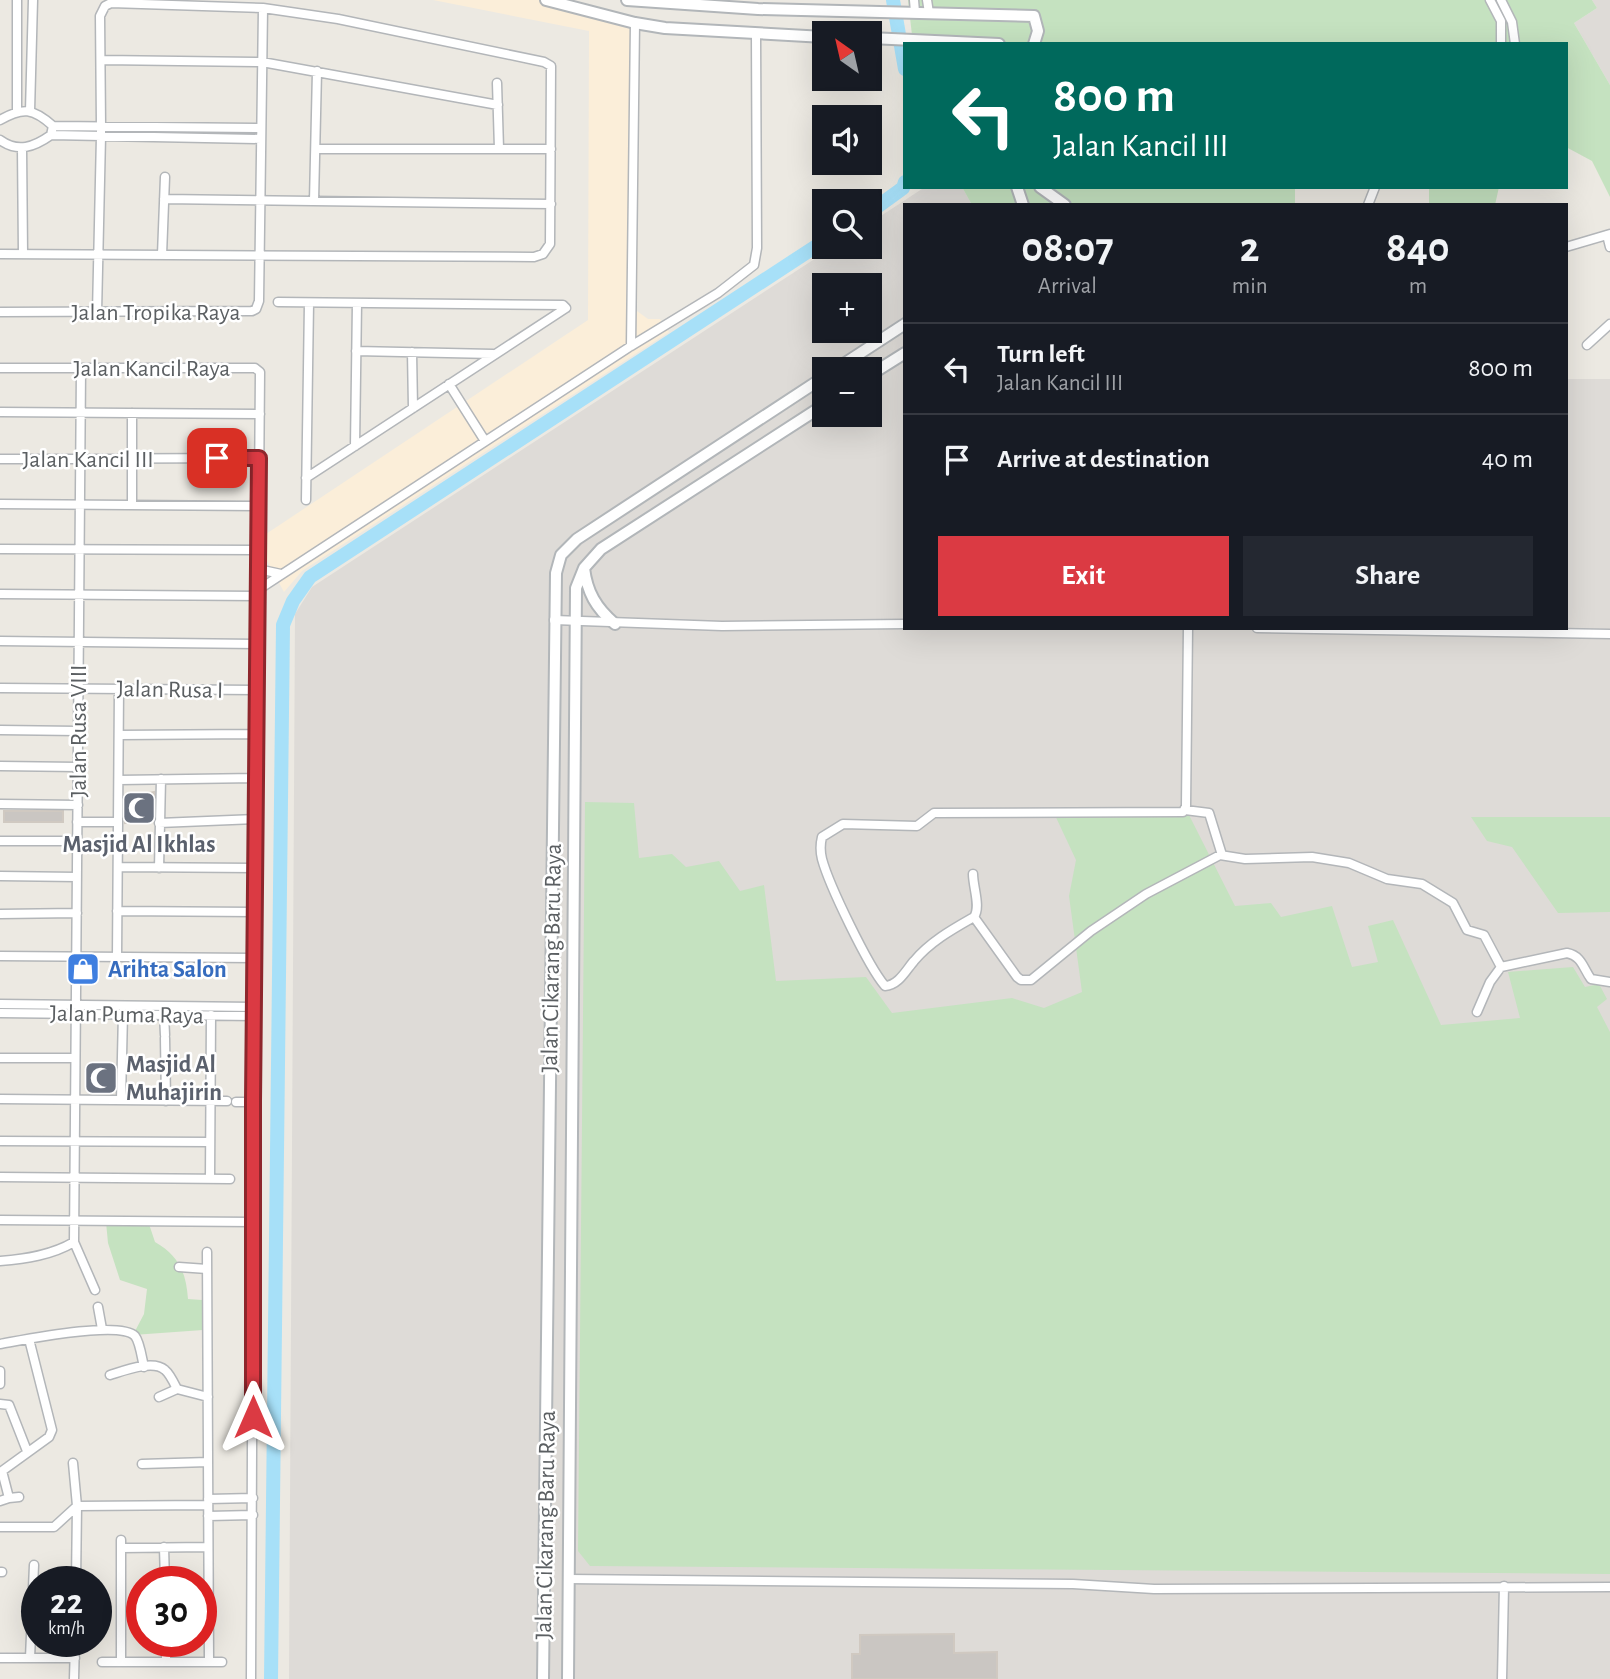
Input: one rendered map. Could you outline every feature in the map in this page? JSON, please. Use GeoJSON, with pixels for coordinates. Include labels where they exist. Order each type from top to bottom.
{"type":"FeatureCollection","features":[{"type":"Feature","properties":{"kind":"main road"},"geometry":{"type":"LineString","coordinates":[[546,0],[635,23],[756,35],[812,37]]}},
{"type":"Feature","properties":{"kind":"main road"},"geometry":{"type":"LineString","coordinates":[[627,0],[758,9],[1034,16],[1038,31],[1035,42]]}},
{"type":"Feature","properties":{"kind":"main road"},"geometry":{"type":"LineString","coordinates":[[882,39],[926,42]]}},
{"type":"Feature","properties":{"kind":"main road"},"geometry":{"type":"LineString","coordinates":[[1043,189],[1062,203]]}},
{"type":"Feature","properties":{"kind":"main road"},"geometry":{"type":"LineString","coordinates":[[854,357],[903,325]]}},
{"type":"Feature","properties":{"kind":"main road"},"geometry":{"type":"LineString","coordinates":[[882,367],[903,354]]}},
{"type":"Feature","properties":{"kind":"main road","name":"Jalan Cikarang Baru Raya"},"geometry":{"type":"LineString","coordinates":[[543,1679],[555,573],[562,555],[577,539],[812,385]]}},
{"type":"Feature","properties":{"kind":"main road"},"geometry":{"type":"LineString","coordinates":[[615,624],[592,600],[584,568],[601,550],[812,413]]}},
{"type":"Feature","properties":{"kind":"main road","name":"Jalan Cikarang Baru Raya"},"geometry":{"type":"LineString","coordinates":[[568,1679],[576,588],[584,568]]}},
{"type":"Feature","properties":{"kind":"main road"},"geometry":{"type":"LineString","coordinates":[[547,1303],[569,1301]]}},
{"type":"Feature","properties":{"kind":"street"},"geometry":{"type":"LineString","coordinates":[[914,0],[915,12]]}},
{"type":"Feature","properties":{"kind":"street"},"geometry":{"type":"LineString","coordinates":[[927,0],[929,13]]}},
{"type":"Feature","properties":{"kind":"street"},"geometry":{"type":"LineString","coordinates":[[1490,0],[1501,21],[1501,42]]}},
{"type":"Feature","properties":{"kind":"street"},"geometry":{"type":"LineString","coordinates":[[1501,0],[1512,22],[1515,42]]}},
{"type":"Feature","properties":{"kind":"street"},"geometry":{"type":"LineString","coordinates":[[17,111],[18,1],[33,1],[30,111]]}},
{"type":"Feature","properties":{"kind":"street"},"geometry":{"type":"LineString","coordinates":[[0,254],[99,254],[534,257],[543,254],[550,244],[552,70],[544,62],[338,19],[263,8],[111,3],[105,6],[100,16],[103,60],[99,254],[97,313]]}},
{"type":"Feature","properties":{"kind":"street"},"geometry":{"type":"LineString","coordinates":[[259,255],[263,8]]}},
{"type":"Feature","properties":{"kind":"street"},"geometry":{"type":"LineString","coordinates":[[631,346],[635,23]]}},
{"type":"Feature","properties":{"kind":"street"},"geometry":{"type":"LineString","coordinates":[[0,594],[258,593],[281,575],[485,441],[718,293],[754,265],[757,248],[756,35]]}},
{"type":"Feature","properties":{"kind":"street"},"geometry":{"type":"LineString","coordinates":[[103,60],[262,62],[498,105]]}},
{"type":"Feature","properties":{"kind":"street"},"geometry":{"type":"LineString","coordinates":[[314,201],[317,71]]}},
{"type":"Feature","properties":{"kind":"street"},"geometry":{"type":"LineString","coordinates":[[497,83],[499,149]]}},
{"type":"Feature","properties":{"kind":"street"},"geometry":{"type":"LineString","coordinates":[[0,120],[17,111],[30,111],[53,126],[261,128]]}},
{"type":"Feature","properties":{"kind":"street"},"geometry":{"type":"LineString","coordinates":[[51,135],[53,126]]}},
{"type":"Feature","properties":{"kind":"street"},"geometry":{"type":"LineString","coordinates":[[0,140],[7,145],[22,148],[38,144],[51,135],[261,139]]}},
{"type":"Feature","properties":{"kind":"street"},"geometry":{"type":"LineString","coordinates":[[22,148],[23,254]]}},
{"type":"Feature","properties":{"kind":"street"},"geometry":{"type":"LineString","coordinates":[[316,149],[551,149]]}},
{"type":"Feature","properties":{"kind":"street"},"geometry":{"type":"LineString","coordinates":[[162,255],[165,177]]}},
{"type":"Feature","properties":{"kind":"street"},"geometry":{"type":"LineString","coordinates":[[164,199],[551,204]]}},
{"type":"Feature","properties":{"kind":"street"},"geometry":{"type":"LineString","coordinates":[[1568,247],[1608,234],[1610,247]]}},
{"type":"Feature","properties":{"kind":"street","name":"Jalan Tropika Raya"},"geometry":{"type":"LineString","coordinates":[[0,312],[254,311],[259,301],[259,255]]}},
{"type":"Feature","properties":{"kind":"street"},"geometry":{"type":"LineString","coordinates":[[278,302],[565,306],[564,312],[306,478]]}},
{"type":"Feature","properties":{"kind":"street"},"geometry":{"type":"LineString","coordinates":[[306,500],[309,303]]}},
{"type":"Feature","properties":{"kind":"street"},"geometry":{"type":"LineString","coordinates":[[355,446],[357,303]]}},
{"type":"Feature","properties":{"kind":"street"},"geometry":{"type":"LineString","coordinates":[[1587,345],[1610,324]]}},
{"type":"Feature","properties":{"kind":"street"},"geometry":{"type":"LineString","coordinates":[[356,351],[495,354]]}},
{"type":"Feature","properties":{"kind":"street"},"geometry":{"type":"LineString","coordinates":[[412,352],[413,408]]}},
{"type":"Feature","properties":{"kind":"street","name":"Jalan Kancil Raya"},"geometry":{"type":"LineString","coordinates":[[0,368],[257,368],[260,372],[260,414]]}},
{"type":"Feature","properties":{"kind":"street","name":"Jalan Rusa VIII"},"geometry":{"type":"LineString","coordinates":[[74,1242],[76,1220],[73,1100],[81,369]]}},
{"type":"Feature","properties":{"kind":"street"},"geometry":{"type":"LineString","coordinates":[[449,384],[485,441]]}},
{"type":"Feature","properties":{"kind":"street"},"geometry":{"type":"LineString","coordinates":[[0,412],[260,414],[254,958],[251,1679]]}},
{"type":"Feature","properties":{"kind":"street"},"geometry":{"type":"LineString","coordinates":[[132,413],[132,505]]}},
{"type":"Feature","properties":{"kind":"street","name":"Jalan Kancil III"},"geometry":{"type":"LineString","coordinates":[[0,459],[259,458]]}},
{"type":"Feature","properties":{"kind":"street"},"geometry":{"type":"LineString","coordinates":[[0,503],[259,506]]}},
{"type":"Feature","properties":{"kind":"street"},"geometry":{"type":"LineString","coordinates":[[0,549],[258,550]]}},
{"type":"Feature","properties":{"kind":"street"},"geometry":{"type":"LineString","coordinates":[[258,569],[281,575]]}},
{"type":"Feature","properties":{"kind":"street"},"geometry":{"type":"LineString","coordinates":[[554,620],[615,624],[903,624]]}},
{"type":"Feature","properties":{"kind":"street"},"geometry":{"type":"LineString","coordinates":[[1185,810],[1188,630]]}},
{"type":"Feature","properties":{"kind":"street"},"geometry":{"type":"LineString","coordinates":[[1375,630],[1610,634]]}},
{"type":"Feature","properties":{"kind":"street"},"geometry":{"type":"LineString","coordinates":[[0,641],[257,644]]}},
{"type":"Feature","properties":{"kind":"street","name":"Jalan Rusa I"},"geometry":{"type":"LineString","coordinates":[[0,688],[257,690]]}},
{"type":"Feature","properties":{"kind":"street"},"geometry":{"type":"LineString","coordinates":[[117,957],[119,688]]}},
{"type":"Feature","properties":{"kind":"street"},"geometry":{"type":"LineString","coordinates":[[0,730],[78,731]]}},
{"type":"Feature","properties":{"kind":"street"},"geometry":{"type":"LineString","coordinates":[[119,735],[257,734]]}},
{"type":"Feature","properties":{"kind":"street"},"geometry":{"type":"LineString","coordinates":[[0,766],[78,767]]}},
{"type":"Feature","properties":{"kind":"street"},"geometry":{"type":"LineString","coordinates":[[118,780],[256,778]]}},
{"type":"Feature","properties":{"kind":"street"},"geometry":{"type":"LineString","coordinates":[[159,868],[161,779]]}},
{"type":"Feature","properties":{"kind":"street"},"geometry":{"type":"LineString","coordinates":[[0,804],[78,805]]}},
{"type":"Feature","properties":{"kind":"street"},"geometry":{"type":"LineString","coordinates":[[973,874],[978,908],[974,917],[954,927],[915,960],[893,984],[885,986],[843,908],[822,860],[822,837],[843,824],[917,826],[934,813],[1180,813],[1185,810],[1209,813],[1222,855]]}},
{"type":"Feature","properties":{"kind":"street"},"geometry":{"type":"LineString","coordinates":[[159,823],[256,819]]}},
{"type":"Feature","properties":{"kind":"street"},"geometry":{"type":"LineString","coordinates":[[78,822],[118,822]]}},
{"type":"Feature","properties":{"kind":"street"},"geometry":{"type":"LineString","coordinates":[[0,841],[77,841]]}},
{"type":"Feature","properties":{"kind":"street"},"geometry":{"type":"LineString","coordinates":[[974,917],[1017,977],[1026,981],[1146,894],[1199,864],[1222,855],[1245,859],[1312,857],[1349,863],[1387,879],[1422,884],[1453,903],[1467,930],[1484,936],[1501,967]]}},
{"type":"Feature","properties":{"kind":"street"},"geometry":{"type":"LineString","coordinates":[[118,867],[255,868]]}},
{"type":"Feature","properties":{"kind":"street"},"geometry":{"type":"LineString","coordinates":[[0,876],[77,877]]}},
{"type":"Feature","properties":{"kind":"street"},"geometry":{"type":"LineString","coordinates":[[117,911],[255,912]]}},
{"type":"Feature","properties":{"kind":"street"},"geometry":{"type":"LineString","coordinates":[[0,914],[77,914]]}},
{"type":"Feature","properties":{"kind":"street"},"geometry":{"type":"LineString","coordinates":[[1477,1012],[1490,982],[1501,967],[1567,953],[1574,954],[1583,962],[1591,979],[1610,982]]}},
{"type":"Feature","properties":{"kind":"street"},"geometry":{"type":"LineString","coordinates":[[0,956],[254,958]]}},
{"type":"Feature","properties":{"kind":"street","name":"Jalan Puma Raya"},"geometry":{"type":"LineString","coordinates":[[0,1004],[75,1007],[123,1013],[211,1015],[254,1012]]}},
{"type":"Feature","properties":{"kind":"street"},"geometry":{"type":"LineString","coordinates":[[75,1007],[254,1012]]}},
{"type":"Feature","properties":{"kind":"street","name":"Jalan Puma Raya"},"geometry":{"type":"LineString","coordinates":[[0,1013],[75,1007]]}},
{"type":"Feature","properties":{"kind":"street"},"geometry":{"type":"LineString","coordinates":[[121,1100],[123,1013]]}},
{"type":"Feature","properties":{"kind":"street"},"geometry":{"type":"LineString","coordinates":[[164,1014],[166,1101]]}},
{"type":"Feature","properties":{"kind":"street"},"geometry":{"type":"LineString","coordinates":[[210,1179],[211,1015]]}},
{"type":"Feature","properties":{"kind":"street"},"geometry":{"type":"LineString","coordinates":[[0,1058],[74,1058]]}},
{"type":"Feature","properties":{"kind":"street"},"geometry":{"type":"LineString","coordinates":[[0,1099],[253,1102]]}},
{"type":"Feature","properties":{"kind":"street"},"geometry":{"type":"LineString","coordinates":[[0,1141],[210,1142]]}},
{"type":"Feature","properties":{"kind":"street"},"geometry":{"type":"LineString","coordinates":[[0,1178],[230,1179]]}},
{"type":"Feature","properties":{"kind":"street"},"geometry":{"type":"LineString","coordinates":[[0,1220],[253,1222]]}},
{"type":"Feature","properties":{"kind":"street"},"geometry":{"type":"LineString","coordinates":[[0,1261],[40,1256],[61,1250],[74,1242],[95,1290]]}},
{"type":"Feature","properties":{"kind":"street"},"geometry":{"type":"LineString","coordinates":[[207,1252],[209,1662]]}},
{"type":"Feature","properties":{"kind":"street"},"geometry":{"type":"LineString","coordinates":[[178,1266],[207,1269]]}},
{"type":"Feature","properties":{"kind":"street"},"geometry":{"type":"LineString","coordinates":[[98,1307],[102,1329]]}},
{"type":"Feature","properties":{"kind":"street"},"geometry":{"type":"LineString","coordinates":[[0,1344],[102,1329],[134,1336],[144,1367]]}},
{"type":"Feature","properties":{"kind":"street"},"geometry":{"type":"LineString","coordinates":[[19,1497],[4,1500],[2,1471],[26,1451],[50,1437],[52,1430],[29,1339]]}},
{"type":"Feature","properties":{"kind":"street"},"geometry":{"type":"LineString","coordinates":[[110,1375],[144,1367],[164,1368],[177,1389]]}},
{"type":"Feature","properties":{"kind":"street"},"geometry":{"type":"LineString","coordinates":[[0,1371],[0,1384]]}},
{"type":"Feature","properties":{"kind":"street"},"geometry":{"type":"LineString","coordinates":[[159,1397],[177,1389],[208,1396]]}},
{"type":"Feature","properties":{"kind":"street"},"geometry":{"type":"LineString","coordinates":[[0,1404],[9,1405],[26,1451]]}},
{"type":"Feature","properties":{"kind":"street"},"geometry":{"type":"LineString","coordinates":[[142,1464],[208,1462]]}},
{"type":"Feature","properties":{"kind":"street"},"geometry":{"type":"LineString","coordinates":[[74,1463],[76,1566]]}},
{"type":"Feature","properties":{"kind":"street"},"geometry":{"type":"LineString","coordinates":[[0,1527],[54,1527],[77,1506],[208,1502],[253,1497]]}},
{"type":"Feature","properties":{"kind":"street"},"geometry":{"type":"LineString","coordinates":[[208,1516],[253,1515]]}},
{"type":"Feature","properties":{"kind":"street"},"geometry":{"type":"LineString","coordinates":[[121,1662],[121,1544],[208,1547]]}},
{"type":"Feature","properties":{"kind":"street"},"geometry":{"type":"LineString","coordinates":[[164,1547],[165,1566]]}},
{"type":"Feature","properties":{"kind":"street"},"geometry":{"type":"LineString","coordinates":[[30,1658],[34,1565]]}},
{"type":"Feature","properties":{"kind":"street"},"geometry":{"type":"LineString","coordinates":[[568,1579],[1073,1584],[1154,1589],[1610,1587]]}},
{"type":"Feature","properties":{"kind":"street"},"geometry":{"type":"LineString","coordinates":[[1502,1679],[1504,1586]]}},
{"type":"Feature","properties":{"kind":"street"},"geometry":{"type":"LineString","coordinates":[[166,1657],[166,1662]]}},
{"type":"Feature","properties":{"kind":"street"},"geometry":{"type":"LineString","coordinates":[[0,1658],[75,1658],[74,1679]]}},
{"type":"Feature","properties":{"kind":"street"},"geometry":{"type":"LineString","coordinates":[[102,1662],[222,1662]]}},
{"type":"Feature","properties":{"kind":"shaded area"},"geometry":{"type":"Polygon","coordinates":[[[433,0],[556,0],[640,20],[637,311],[648,319],[660,319],[669,332],[302,571],[284,592],[265,557],[266,534],[588,320],[589,31],[433,0]]]}},
{"type":"Feature","properties":{"kind":"shaded area"},"geometry":{"type":"Polygon","coordinates":[[[1592,0],[1610,0],[1610,85],[1574,23],[1597,8],[1592,0]]]}},
{"type":"Feature","properties":{"kind":"shaded area"},"geometry":{"type":"Polygon","coordinates":[[[922,189],[963,189],[971,203],[903,203],[903,630],[1568,630],[1568,379],[1610,379],[1610,1679],[289,1679],[295,614],[312,587],[815,259],[882,259],[882,215],[922,189]]]}},
{"type":"Feature","properties":{"kind":"green space"},"geometry":{"type":"Polygon","coordinates":[[[908,0],[1592,0],[1597,8],[1574,23],[1610,85],[1610,197],[1592,161],[1568,148],[1568,42],[913,42],[908,0]]]}},
{"type":"Feature","properties":{"kind":"green space"},"geometry":{"type":"Polygon","coordinates":[[[963,189],[1295,189],[1295,203],[971,203],[963,189]]]}},
{"type":"Feature","properties":{"kind":"green space"},"geometry":{"type":"Polygon","coordinates":[[[1429,189],[1499,189],[1495,203],[1429,203],[1429,189]]]}},
{"type":"Feature","properties":{"kind":"green space"},"geometry":{"type":"Polygon","coordinates":[[[585,802],[634,803],[639,858],[672,854],[686,867],[719,861],[740,891],[764,885],[776,981],[866,977],[892,1013],[1012,998],[1044,1008],[1082,992],[1069,896],[1076,860],[1053,811],[1188,813],[1235,906],[1271,903],[1281,917],[1332,906],[1352,967],[1378,962],[1368,926],[1393,920],[1441,1025],[1520,1018],[1508,972],[1573,967],[1585,987],[1599,984],[1607,999],[1597,1007],[1610,1032],[1610,1574],[590,1566],[578,1551],[585,802]]]}},
{"type":"Feature","properties":{"kind":"green space"},"geometry":{"type":"Polygon","coordinates":[[[1471,817],[1610,817],[1610,912],[1558,913],[1512,847],[1487,841],[1471,817]]]}},
{"type":"Feature","properties":{"kind":"green space"},"geometry":{"type":"Polygon","coordinates":[[[106,1222],[149,1224],[155,1242],[170,1253],[180,1266],[188,1299],[202,1300],[203,1330],[133,1335],[144,1314],[147,1289],[120,1280],[108,1243],[106,1222]]]}},
{"type":"Feature","properties":{"kind":"building","name":"Masjid Al Ikhlas"},"geometry":{"type":"Polygon","coordinates":[[[154,792],[154,818],[125,823],[125,798],[154,792]]]}},
{"type":"Feature","properties":{"kind":"building"},"geometry":{"type":"Polygon","coordinates":[[[4,811],[63,811],[63,822],[4,822],[4,811]]]}},
{"type":"Feature","properties":{"kind":"building","name":"Masjid Al Muhajirin"},"geometry":{"type":"Polygon","coordinates":[[[110,1064],[115,1084],[92,1092],[86,1072],[110,1064]]]}},
{"type":"Feature","properties":{"kind":"building"},"geometry":{"type":"Polygon","coordinates":[[[954,1634],[954,1653],[997,1652],[997,1679],[852,1679],[852,1654],[860,1654],[860,1635],[954,1634]]]}},
{"type":"Feature","properties":{"kind":"waterway"},"geometry":{"type":"LineString","coordinates":[[893,0],[903,58]]}},
{"type":"Feature","properties":{"kind":"waterway"},"geometry":{"type":"LineString","coordinates":[[882,203],[903,188]]}},
{"type":"Feature","properties":{"kind":"waterway"},"geometry":{"type":"LineString","coordinates":[[271,1679],[283,625],[293,601],[310,577],[812,249]]}},
{"type":"Feature","properties":{"kind":"place","name":"Masjid Al Ikhlas"},"geometry":{"type":"Point","coordinates":[139,808]}},
{"type":"Feature","properties":{"kind":"place","name":"Arihta Salon"},"geometry":{"type":"Point","coordinates":[83,969]}},
{"type":"Feature","properties":{"kind":"place","name":"Masjid Al Muhajirin"},"geometry":{"type":"Point","coordinates":[101,1078]}},
{"type":"Feature","properties":{"kind":"route"},"geometry":{"type":"LineString","coordinates":[[217,458],[259,458],[253,1417]]}}]}
